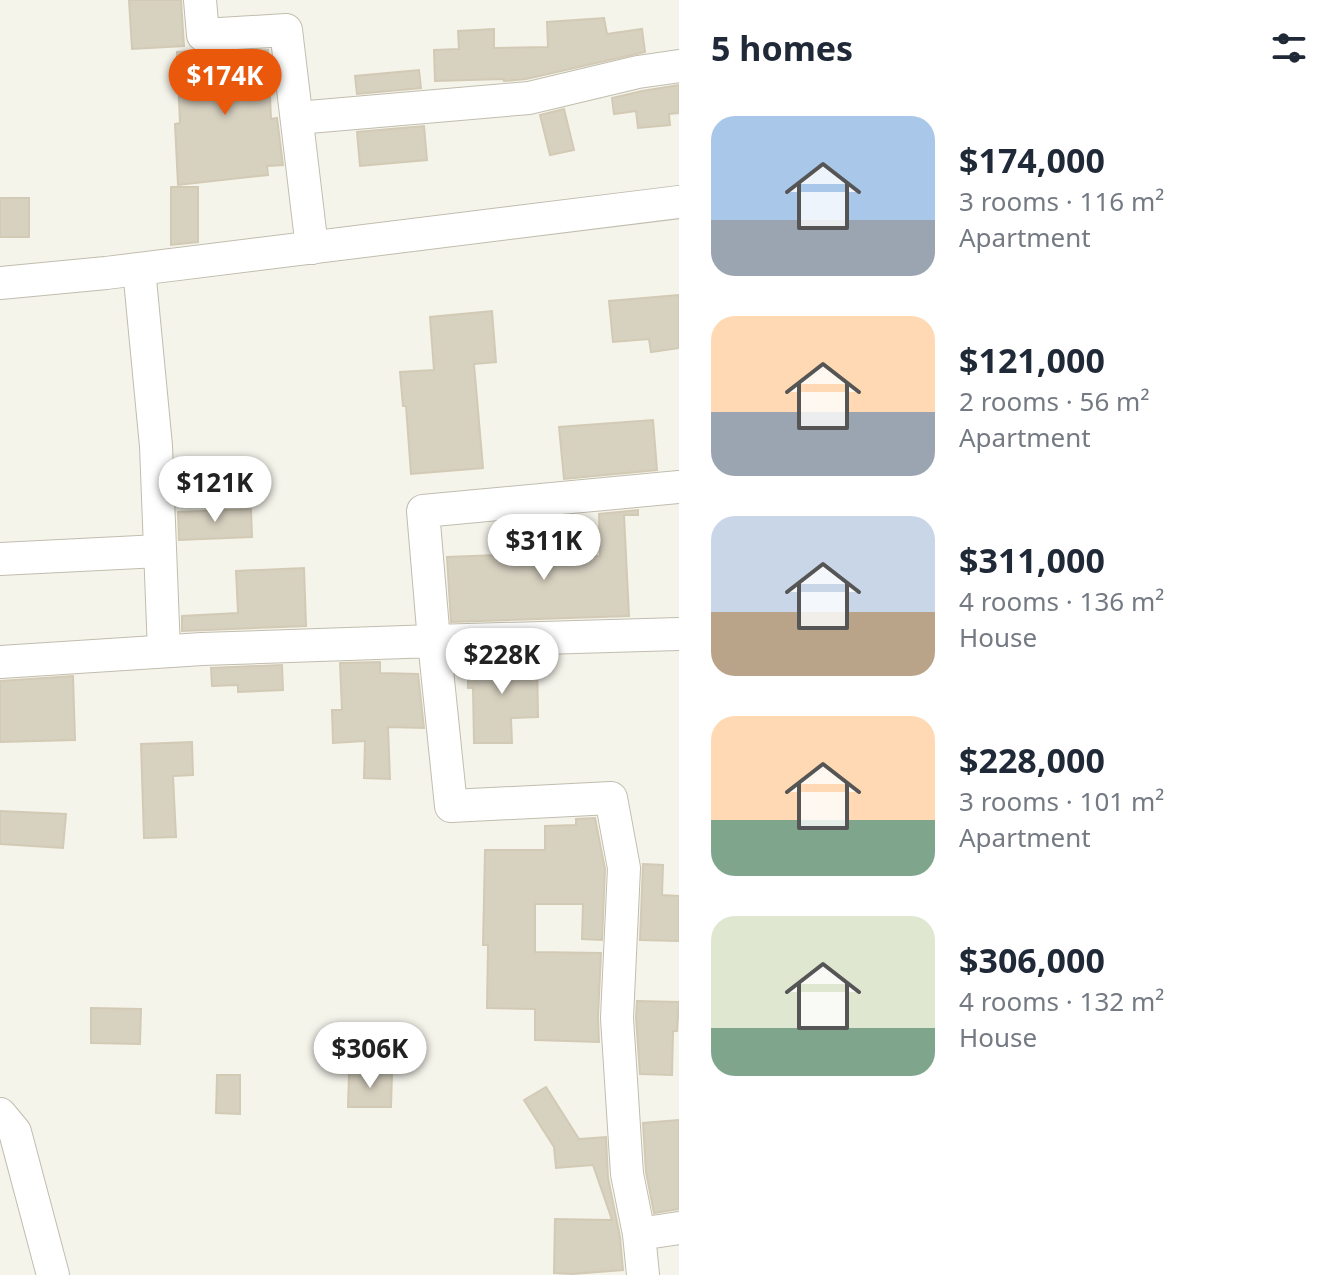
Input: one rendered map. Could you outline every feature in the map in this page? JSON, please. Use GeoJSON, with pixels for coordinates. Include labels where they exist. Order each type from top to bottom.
{"type":"FeatureCollection","features":[{"type":"Feature","properties":{"kind":"street"},"geometry":{"type":"LineString","coordinates":[[200,0],[203,35],[286,30],[312,248]]}},
{"type":"Feature","properties":{"kind":"street"},"geometry":{"type":"LineString","coordinates":[[297,118],[529,98],[638,72],[679,66]]}},
{"type":"Feature","properties":{"kind":"street"},"geometry":{"type":"LineString","coordinates":[[0,283],[139,269],[679,202]]}},
{"type":"Feature","properties":{"kind":"street"},"geometry":{"type":"LineString","coordinates":[[139,269],[156,446],[164,651]]}},
{"type":"Feature","properties":{"kind":"street"},"geometry":{"type":"LineString","coordinates":[[643,1275],[639,1234],[627,1174],[617,1018],[624,868],[611,798],[451,806],[423,511],[679,487]]}},
{"type":"Feature","properties":{"kind":"street"},"geometry":{"type":"LineString","coordinates":[[0,559],[159,551]]}},
{"type":"Feature","properties":{"kind":"street"},"geometry":{"type":"LineString","coordinates":[[0,662],[164,651],[679,634]]}},
{"type":"Feature","properties":{"kind":"street"},"geometry":{"type":"LineString","coordinates":[[0,1114],[15,1132],[53,1275]]}},
{"type":"Feature","properties":{"kind":"street"},"geometry":{"type":"LineString","coordinates":[[639,1234],[679,1228]]}},
{"type":"Feature","properties":{"kind":"building"},"geometry":{"type":"Polygon","coordinates":[[[129,0],[181,0],[184,46],[132,49],[129,0]]]}},
{"type":"Feature","properties":{"kind":"building"},"geometry":{"type":"Polygon","coordinates":[[[604,18],[607,34],[642,29],[645,52],[526,79],[435,81],[434,50],[459,49],[458,31],[494,29],[494,48],[548,47],[547,22],[604,18]]]}},
{"type":"Feature","properties":{"kind":"building"},"geometry":{"type":"Polygon","coordinates":[[[268,50],[271,119],[277,118],[283,165],[267,166],[268,175],[178,185],[175,124],[180,123],[177,52],[204,54],[268,50]]]}},
{"type":"Feature","properties":{"kind":"building"},"geometry":{"type":"Polygon","coordinates":[[[419,70],[421,88],[357,94],[355,76],[419,70]]]}},
{"type":"Feature","properties":{"kind":"building"},"geometry":{"type":"Polygon","coordinates":[[[679,85],[679,113],[669,114],[670,125],[638,128],[636,111],[614,114],[612,98],[679,85]]]}},
{"type":"Feature","properties":{"kind":"building"},"geometry":{"type":"Polygon","coordinates":[[[564,109],[574,150],[550,155],[540,115],[564,109]]]}},
{"type":"Feature","properties":{"kind":"building"},"geometry":{"type":"Polygon","coordinates":[[[424,126],[427,160],[360,166],[357,132],[424,126]]]}},
{"type":"Feature","properties":{"kind":"building"},"geometry":{"type":"Polygon","coordinates":[[[171,187],[198,187],[198,242],[171,245],[171,187]]]}},
{"type":"Feature","properties":{"kind":"building"},"geometry":{"type":"Polygon","coordinates":[[[0,198],[29,198],[29,237],[0,237],[0,198]]]}},
{"type":"Feature","properties":{"kind":"building"},"geometry":{"type":"Polygon","coordinates":[[[679,295],[679,348],[651,352],[649,339],[613,342],[609,301],[679,295]]]}},
{"type":"Feature","properties":{"kind":"building"},"geometry":{"type":"Polygon","coordinates":[[[492,311],[496,362],[474,364],[483,468],[411,474],[400,372],[434,370],[430,317],[492,311]]]}},
{"type":"Feature","properties":{"kind":"building"},"geometry":{"type":"Polygon","coordinates":[[[653,420],[657,470],[564,479],[559,427],[653,420]]]}},
{"type":"Feature","properties":{"kind":"building"},"geometry":{"type":"Polygon","coordinates":[[[251,509],[252,537],[179,540],[178,512],[251,509]]]}},
{"type":"Feature","properties":{"kind":"building"},"geometry":{"type":"Polygon","coordinates":[[[638,510],[638,515],[624,515],[629,616],[451,622],[447,557],[549,553],[549,557],[600,556],[599,514],[638,510]]]}},
{"type":"Feature","properties":{"kind":"building"},"geometry":{"type":"Polygon","coordinates":[[[304,568],[306,626],[182,631],[182,616],[238,613],[236,571],[304,568]]]}},
{"type":"Feature","properties":{"kind":"building"},"geometry":{"type":"Polygon","coordinates":[[[537,657],[538,717],[511,718],[512,743],[474,743],[473,688],[468,688],[468,659],[537,657]]]}},
{"type":"Feature","properties":{"kind":"building"},"geometry":{"type":"Polygon","coordinates":[[[380,662],[380,673],[418,674],[424,728],[388,727],[390,779],[364,778],[365,741],[333,743],[332,710],[342,710],[340,663],[380,662]]]}},
{"type":"Feature","properties":{"kind":"building"},"geometry":{"type":"Polygon","coordinates":[[[282,665],[283,690],[238,692],[238,685],[212,686],[211,668],[282,665]]]}},
{"type":"Feature","properties":{"kind":"building"},"geometry":{"type":"Polygon","coordinates":[[[73,676],[75,740],[0,742],[0,681],[73,676]]]}},
{"type":"Feature","properties":{"kind":"building"},"geometry":{"type":"Polygon","coordinates":[[[192,742],[193,775],[173,776],[176,837],[144,838],[141,744],[192,742]]]}},
{"type":"Feature","properties":{"kind":"building"},"geometry":{"type":"Polygon","coordinates":[[[0,811],[66,814],[63,848],[0,844],[0,811]]]}},
{"type":"Feature","properties":{"kind":"building"},"geometry":{"type":"Polygon","coordinates":[[[595,818],[605,869],[602,940],[582,939],[583,904],[535,904],[535,952],[601,953],[599,1042],[535,1040],[535,1009],[487,1008],[488,945],[483,945],[485,850],[545,850],[545,826],[576,825],[576,819],[595,818]]]}},
{"type":"Feature","properties":{"kind":"building"},"geometry":{"type":"Polygon","coordinates":[[[643,864],[663,865],[662,895],[679,896],[679,941],[640,940],[643,864]]]}},
{"type":"Feature","properties":{"kind":"building"},"geometry":{"type":"Polygon","coordinates":[[[637,1001],[679,1002],[677,1031],[673,1031],[672,1075],[640,1074],[637,1001]]]}},
{"type":"Feature","properties":{"kind":"building"},"geometry":{"type":"Polygon","coordinates":[[[91,1008],[141,1009],[140,1044],[91,1043],[91,1008]]]}},
{"type":"Feature","properties":{"kind":"building"},"geometry":{"type":"Polygon","coordinates":[[[349,1073],[392,1073],[391,1107],[348,1107],[349,1073]]]}},
{"type":"Feature","properties":{"kind":"building"},"geometry":{"type":"Polygon","coordinates":[[[217,1075],[240,1075],[240,1114],[216,1113],[217,1075]]]}},
{"type":"Feature","properties":{"kind":"building"},"geometry":{"type":"Polygon","coordinates":[[[546,1087],[579,1139],[606,1137],[608,1178],[623,1270],[554,1273],[555,1219],[612,1220],[593,1165],[556,1168],[554,1147],[524,1100],[546,1087]]]}},
{"type":"Feature","properties":{"kind":"building"},"geometry":{"type":"Polygon","coordinates":[[[679,1120],[679,1209],[654,1213],[646,1172],[643,1123],[679,1120]]]}}]}
